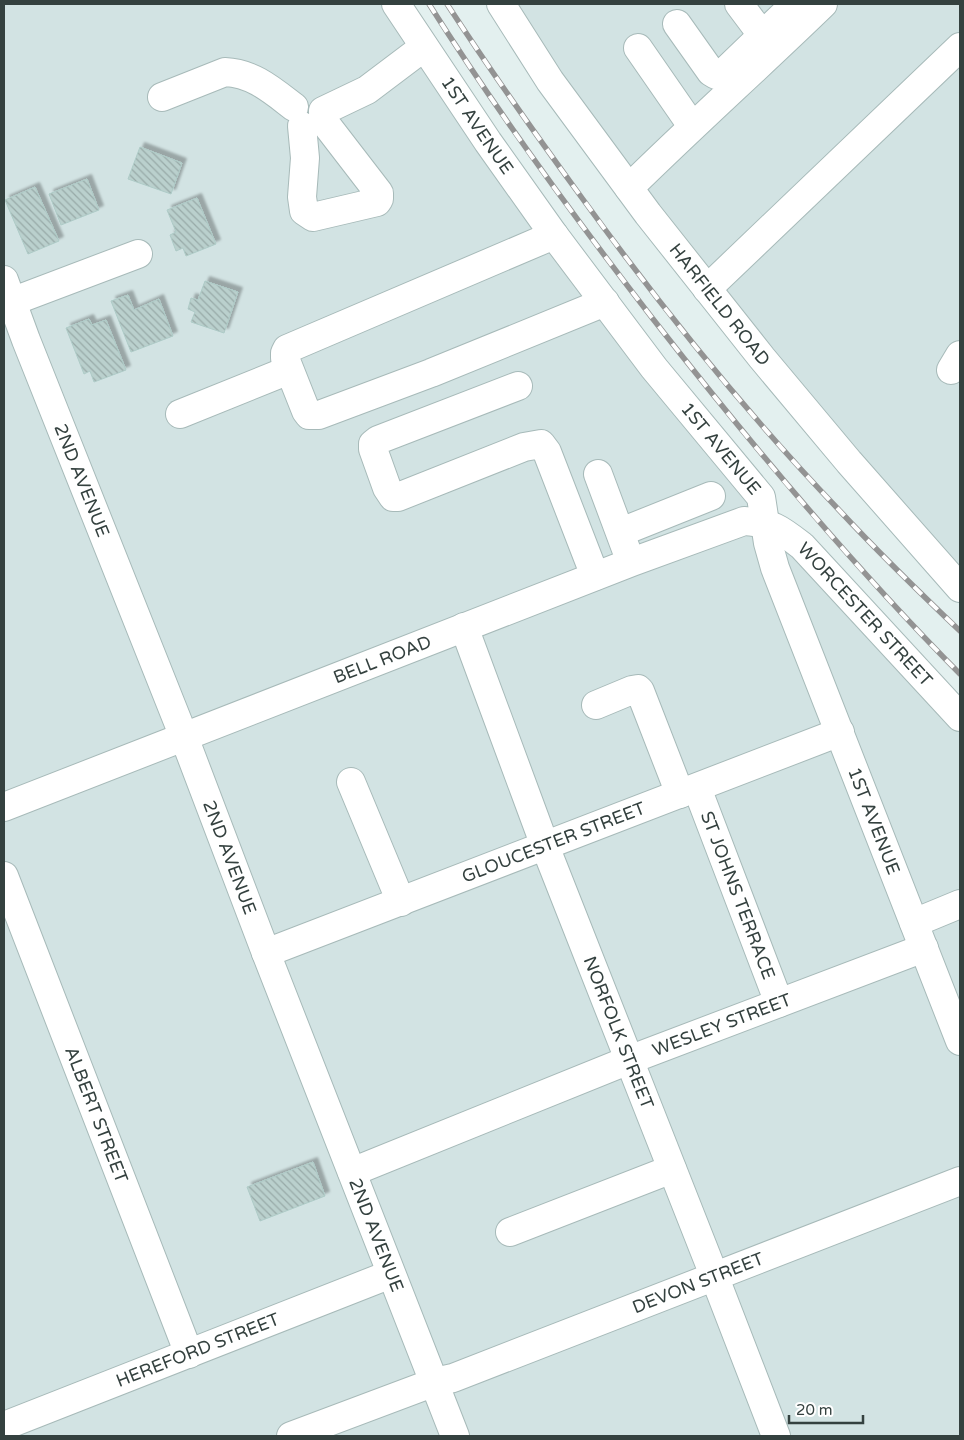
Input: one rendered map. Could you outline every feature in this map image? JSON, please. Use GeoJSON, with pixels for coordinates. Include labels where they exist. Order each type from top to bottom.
{"type":"FeatureCollection","features":[{"type":"Feature","properties":{"kind":"street","name":"1ST AVENUE"},"geometry":{"type":"LineString","coordinates":[[396,4],[488,142],[554,235],[654,368],[760,497],[775,568],[960,1041]]}},
{"type":"Feature","properties":{"kind":"street","name":"HARFIELD ROAD"},"geometry":{"type":"LineString","coordinates":[[501,4],[550,81],[707,289],[849,462],[960,588]]}},
{"type":"Feature","properties":{"kind":"street"},"geometry":{"type":"LineString","coordinates":[[739,4],[762,36]]}},
{"type":"Feature","properties":{"kind":"street"},"geometry":{"type":"LineString","coordinates":[[677,24],[711,72],[721,75],[795,4]]}},
{"type":"Feature","properties":{"kind":"street"},"geometry":{"type":"LineString","coordinates":[[629,188],[692,126],[823,4]]}},
{"type":"Feature","properties":{"kind":"street"},"geometry":{"type":"LineString","coordinates":[[162,97],[225,72],[234,72],[255,79],[310,116],[367,90],[424,47]]}},
{"type":"Feature","properties":{"kind":"street"},"geometry":{"type":"LineString","coordinates":[[707,289],[960,47]]}},
{"type":"Feature","properties":{"kind":"street"},"geometry":{"type":"LineString","coordinates":[[638,48],[692,126]]}},
{"type":"Feature","properties":{"kind":"street"},"geometry":{"type":"LineString","coordinates":[[554,235],[287,349],[284,353],[285,358],[306,411],[309,415],[319,415],[431,373],[605,302]]}},
{"type":"Feature","properties":{"kind":"street"},"geometry":{"type":"LineString","coordinates":[[8,291],[138,254]]}},
{"type":"Feature","properties":{"kind":"street","name":"2ND AVENUE"},"geometry":{"type":"LineString","coordinates":[[8,291],[12,331],[184,737],[266,953],[455,1436]]}},
{"type":"Feature","properties":{"kind":"street"},"geometry":{"type":"LineString","coordinates":[[180,414],[289,370]]}},
{"type":"Feature","properties":{"kind":"street"},"geometry":{"type":"LineString","coordinates":[[518,386],[378,440],[374,444],[373,449],[387,488],[393,498],[398,497],[524,448],[541,444],[547,452],[595,576]]}},
{"type":"Feature","properties":{"kind":"street"},"geometry":{"type":"LineString","coordinates":[[598,474],[632,562]]}},
{"type":"Feature","properties":{"kind":"street"},"geometry":{"type":"LineString","coordinates":[[621,532],[712,496]]}},
{"type":"Feature","properties":{"kind":"street","name":"BELL ROAD"},"geometry":{"type":"LineString","coordinates":[[4,807],[632,562],[744,521],[764,522]]}},
{"type":"Feature","properties":{"kind":"street","name":"WORCESTER STREET"},"geometry":{"type":"LineString","coordinates":[[764,522],[782,530],[802,546],[960,717]]}},
{"type":"Feature","properties":{"kind":"street","name":"NORFOLK STREET"},"geometry":{"type":"LineString","coordinates":[[464,627],[545,846],[776,1436]]}},
{"type":"Feature","properties":{"kind":"street","name":"ST JOHNS TERRACE"},"geometry":{"type":"LineString","coordinates":[[596,705],[632,690],[638,689],[640,691],[688,791],[779,1003]]}},
{"type":"Feature","properties":{"kind":"street","name":"GLOUCESTER STREET"},"geometry":{"type":"LineString","coordinates":[[266,953],[840,732]]}},
{"type":"Feature","properties":{"kind":"street"},"geometry":{"type":"LineString","coordinates":[[351,782],[401,902]]}},
{"type":"Feature","properties":{"kind":"street","name":"ALBERT STREET"},"geometry":{"type":"LineString","coordinates":[[4,876],[189,1354]]}},
{"type":"Feature","properties":{"kind":"street","name":"WESLEY STREET"},"geometry":{"type":"LineString","coordinates":[[352,1172],[629,1060],[779,1003],[919,935],[960,904]]}},
{"type":"Feature","properties":{"kind":"street"},"geometry":{"type":"LineString","coordinates":[[510,1232],[672,1169]]}},
{"type":"Feature","properties":{"kind":"street","name":"DEVON STREET"},"geometry":{"type":"LineString","coordinates":[[291,1436],[435,1382],[462,1374],[960,1181]]}},
{"type":"Feature","properties":{"kind":"street","name":"HEREFORD STREET"},"geometry":{"type":"LineString","coordinates":[[4,1426],[391,1274]]}},
{"type":"Feature","properties":{"kind":"shaded area"},"geometry":{"type":"Polygon","coordinates":[[[4,4],[396,4],[761,497],[960,717],[960,1436],[4,1436],[4,4]]]}},
{"type":"Feature","properties":{"kind":"shaded area"},"geometry":{"type":"Polygon","coordinates":[[[501,4],[960,4],[960,588],[919,543],[501,4]]]}},
{"type":"Feature","properties":{"kind":"building"},"geometry":{"type":"Polygon","coordinates":[[[140,147],[182,163],[171,194],[128,179],[140,147]]]}},
{"type":"Feature","properties":{"kind":"building"},"geometry":{"type":"Polygon","coordinates":[[[87,179],[99,210],[61,225],[49,194],[87,179]]]}},
{"type":"Feature","properties":{"kind":"building"},"geometry":{"type":"Polygon","coordinates":[[[35,187],[59,241],[28,254],[5,200],[35,187]]]}},
{"type":"Feature","properties":{"kind":"building"},"geometry":{"type":"Polygon","coordinates":[[[197,198],[216,244],[186,256],[183,248],[176,251],[170,235],[176,232],[167,210],[197,198]]]}},
{"type":"Feature","properties":{"kind":"building"},"geometry":{"type":"Polygon","coordinates":[[[205,281],[238,292],[224,333],[191,322],[195,312],[188,309],[191,298],[198,300],[205,281]]]}},
{"type":"Feature","properties":{"kind":"building"},"geometry":{"type":"Polygon","coordinates":[[[128,295],[134,310],[159,299],[173,336],[131,352],[111,301],[128,295]]]}},
{"type":"Feature","properties":{"kind":"building"},"geometry":{"type":"Polygon","coordinates":[[[89,319],[92,325],[106,320],[126,370],[94,382],[90,371],[84,374],[66,328],[89,319]]]}},
{"type":"Feature","properties":{"kind":"building"},"geometry":{"type":"Polygon","coordinates":[[[313,1162],[325,1196],[260,1221],[247,1187],[313,1162]]]}},
{"type":"Feature","properties":{"kind":"railway"},"geometry":{"type":"LineString","coordinates":[[429,4],[537,164],[689,365],[801,501],[879,589],[960,674]]}},
{"type":"Feature","properties":{"kind":"railway"},"geometry":{"type":"LineString","coordinates":[[447,4],[513,102],[582,198],[642,279],[705,358],[804,473],[914,587],[960,631]]}}]}
